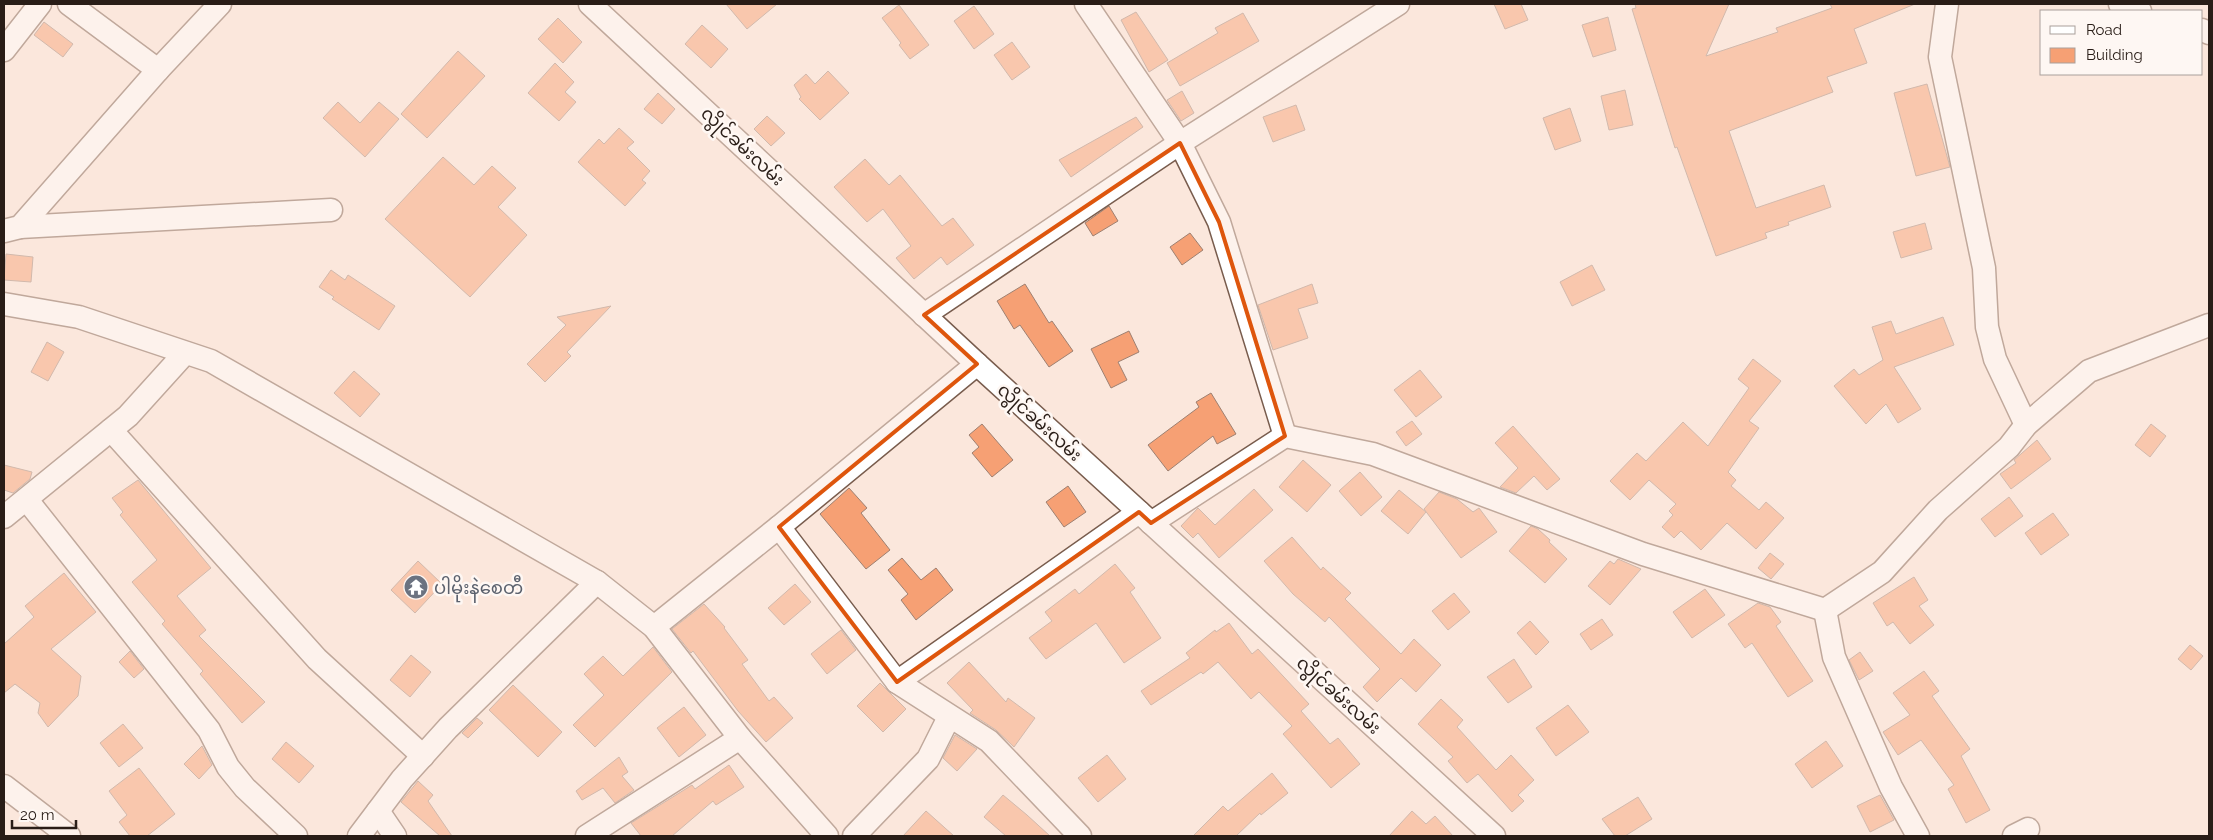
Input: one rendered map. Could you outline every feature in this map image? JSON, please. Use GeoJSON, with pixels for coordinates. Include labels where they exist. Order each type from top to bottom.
{"type":"FeatureCollection","features":[{"type":"Feature","properties":{"kind":"street"},"geometry":{"type":"LineString","coordinates":[[4,50],[40,4]]}},
{"type":"Feature","properties":{"kind":"street"},"geometry":{"type":"LineString","coordinates":[[69,4],[158,70]]}},
{"type":"Feature","properties":{"kind":"street"},"geometry":{"type":"LineString","coordinates":[[12,229],[220,4]]}},
{"type":"Feature","properties":{"kind":"street","name":"လွိုင်ခမ်းလမ်း"},"geometry":{"type":"LineString","coordinates":[[590,4],[977,364],[1494,836]]}},
{"type":"Feature","properties":{"kind":"street"},"geometry":{"type":"LineString","coordinates":[[1086,4],[1180,143],[1220,222],[1285,436]]}},
{"type":"Feature","properties":{"kind":"street"},"geometry":{"type":"LineString","coordinates":[[924,315],[1180,143],[1398,4]]}},
{"type":"Feature","properties":{"kind":"street"},"geometry":{"type":"LineString","coordinates":[[1947,4],[1940,57],[1984,268],[1986,327],[1995,359],[2026,425]]}},
{"type":"Feature","properties":{"kind":"street"},"geometry":{"type":"LineString","coordinates":[[2120,4],[2137,10]]}},
{"type":"Feature","properties":{"kind":"street"},"geometry":{"type":"LineString","coordinates":[[12,229],[331,210]]}},
{"type":"Feature","properties":{"kind":"street"},"geometry":{"type":"LineString","coordinates":[[4,304],[79,317],[211,362],[597,582],[654,627],[740,738],[827,836]]}},
{"type":"Feature","properties":{"kind":"street"},"geometry":{"type":"LineString","coordinates":[[1825,610],[1882,572],[1938,510],[2009,447],[2026,425],[2089,371],[2209,325]]}},
{"type":"Feature","properties":{"kind":"street"},"geometry":{"type":"LineString","coordinates":[[4,517],[128,416],[185,352]]}},
{"type":"Feature","properties":{"kind":"street"},"geometry":{"type":"LineString","coordinates":[[654,627],[977,364]]}},
{"type":"Feature","properties":{"kind":"street"},"geometry":{"type":"LineString","coordinates":[[111,430],[317,659],[423,756]]}},
{"type":"Feature","properties":{"kind":"street"},"geometry":{"type":"LineString","coordinates":[[897,682],[1145,518],[1285,436],[1373,454],[1643,554],[1825,610]]}},
{"type":"Feature","properties":{"kind":"street"},"geometry":{"type":"LineString","coordinates":[[27,500],[209,730],[228,767],[245,788],[296,836]]}},
{"type":"Feature","properties":{"kind":"street"},"geometry":{"type":"LineString","coordinates":[[779,527],[897,682],[948,717],[988,741],[1080,836]]}},
{"type":"Feature","properties":{"kind":"street"},"geometry":{"type":"LineString","coordinates":[[358,836],[455,720],[597,582]]}},
{"type":"Feature","properties":{"kind":"street"},"geometry":{"type":"LineString","coordinates":[[1825,610],[1834,657],[1892,787],[1918,836]]}},
{"type":"Feature","properties":{"kind":"street"},"geometry":{"type":"LineString","coordinates":[[854,836],[928,759],[948,717]]}},
{"type":"Feature","properties":{"kind":"street"},"geometry":{"type":"LineString","coordinates":[[587,836],[740,738]]}},
{"type":"Feature","properties":{"kind":"street"},"geometry":{"type":"LineString","coordinates":[[4,786],[69,836]]}},
{"type":"Feature","properties":{"kind":"street"},"geometry":{"type":"LineString","coordinates":[[378,812],[395,836]]}},
{"type":"Feature","properties":{"kind":"highlighted area"},"geometry":{"type":"Polygon","coordinates":[[[1180,143],[1219,222],[1285,436],[1151,523],[1139,512],[897,682],[779,527],[977,364],[924,315],[1180,143]]]}},
{"type":"Feature","properties":{"kind":"building"},"geometry":{"type":"Polygon","coordinates":[[[726,4],[777,4],[747,29],[726,4]]]}},
{"type":"Feature","properties":{"kind":"building"},"geometry":{"type":"Polygon","coordinates":[[[1494,4],[1521,4],[1528,20],[1505,29],[1494,4]]]}},
{"type":"Feature","properties":{"kind":"building"},"geometry":{"type":"Polygon","coordinates":[[[1635,4],[1729,4],[1706,56],[1778,32],[1776,28],[1832,8],[1830,4],[1915,4],[1854,29],[1867,63],[1827,77],[1833,92],[1729,131],[1756,208],[1824,185],[1831,207],[1788,222],[1789,225],[1765,233],[1767,238],[1716,256],[1677,147],[1675,148],[1632,9],[1636,8],[1635,4]]]}},
{"type":"Feature","properties":{"kind":"building"},"geometry":{"type":"Polygon","coordinates":[[[899,5],[929,45],[910,59],[899,45],[901,43],[882,18],[899,5]]]}},
{"type":"Feature","properties":{"kind":"building"},"geometry":{"type":"Polygon","coordinates":[[[974,6],[994,34],[974,49],[954,21],[974,6]]]}},
{"type":"Feature","properties":{"kind":"building"},"geometry":{"type":"Polygon","coordinates":[[[1136,12],[1168,60],[1149,72],[1121,20],[1136,12]]]}},
{"type":"Feature","properties":{"kind":"building"},"geometry":{"type":"Polygon","coordinates":[[[1243,13],[1259,41],[1180,86],[1167,63],[1218,33],[1215,28],[1243,13]]]}},
{"type":"Feature","properties":{"kind":"building"},"geometry":{"type":"Polygon","coordinates":[[[1608,17],[1616,50],[1593,57],[1582,25],[1608,17]]]}},
{"type":"Feature","properties":{"kind":"building"},"geometry":{"type":"Polygon","coordinates":[[[558,18],[582,42],[563,63],[538,39],[558,18]]]}},
{"type":"Feature","properties":{"kind":"building"},"geometry":{"type":"Polygon","coordinates":[[[44,22],[73,44],[63,57],[34,35],[44,22]]]}},
{"type":"Feature","properties":{"kind":"building"},"geometry":{"type":"Polygon","coordinates":[[[702,25],[728,49],[711,68],[685,44],[702,25]]]}},
{"type":"Feature","properties":{"kind":"building"},"geometry":{"type":"Polygon","coordinates":[[[1012,42],[1030,67],[1012,80],[994,55],[1012,42]]]}},
{"type":"Feature","properties":{"kind":"building"},"geometry":{"type":"Polygon","coordinates":[[[458,51],[485,76],[427,138],[401,114],[458,51]]]}},
{"type":"Feature","properties":{"kind":"building"},"geometry":{"type":"Polygon","coordinates":[[[555,63],[574,82],[565,92],[576,102],[559,121],[528,93],[555,63]]]}},
{"type":"Feature","properties":{"kind":"building"},"geometry":{"type":"Polygon","coordinates":[[[828,71],[849,93],[820,120],[799,99],[801,97],[794,85],[806,74],[815,84],[828,71]]]}},
{"type":"Feature","properties":{"kind":"building"},"geometry":{"type":"Polygon","coordinates":[[[1927,84],[1950,167],[1916,176],[1894,93],[1927,84]]]}},
{"type":"Feature","properties":{"kind":"building"},"geometry":{"type":"Polygon","coordinates":[[[1625,90],[1633,125],[1609,130],[1601,96],[1625,90]]]}},
{"type":"Feature","properties":{"kind":"building"},"geometry":{"type":"Polygon","coordinates":[[[1182,91],[1194,113],[1181,121],[1167,100],[1182,91]]]}},
{"type":"Feature","properties":{"kind":"building"},"geometry":{"type":"Polygon","coordinates":[[[658,93],[675,109],[662,124],[644,109],[658,93]]]}},
{"type":"Feature","properties":{"kind":"building"},"geometry":{"type":"Polygon","coordinates":[[[338,102],[360,123],[379,102],[399,119],[365,157],[323,118],[338,102]]]}},
{"type":"Feature","properties":{"kind":"building"},"geometry":{"type":"Polygon","coordinates":[[[1296,105],[1305,130],[1273,142],[1263,117],[1296,105]]]}},
{"type":"Feature","properties":{"kind":"building"},"geometry":{"type":"Polygon","coordinates":[[[1570,108],[1581,141],[1555,150],[1543,118],[1570,108]]]}},
{"type":"Feature","properties":{"kind":"building"},"geometry":{"type":"Polygon","coordinates":[[[767,116],[785,133],[771,146],[754,129],[767,116]]]}},
{"type":"Feature","properties":{"kind":"building"},"geometry":{"type":"Polygon","coordinates":[[[1136,117],[1143,127],[1071,177],[1059,160],[1136,117]]]}},
{"type":"Feature","properties":{"kind":"building"},"geometry":{"type":"Polygon","coordinates":[[[619,128],[634,142],[627,148],[650,171],[642,180],[646,183],[625,206],[578,162],[599,139],[604,144],[619,128]]]}},
{"type":"Feature","properties":{"kind":"building"},"geometry":{"type":"Polygon","coordinates":[[[443,157],[474,185],[492,166],[516,188],[498,207],[527,235],[470,297],[385,219],[443,157]]]}},
{"type":"Feature","properties":{"kind":"building"},"geometry":{"type":"Polygon","coordinates":[[[865,159],[889,185],[900,175],[942,226],[953,218],[974,245],[947,265],[941,257],[914,279],[896,258],[911,246],[883,209],[867,222],[834,187],[865,159]]]}},
{"type":"Feature","properties":{"kind":"building"},"geometry":{"type":"Polygon","coordinates":[[[1109,206],[1118,221],[1093,236],[1085,223],[1109,206]]]}},
{"type":"Feature","properties":{"kind":"building"},"geometry":{"type":"Polygon","coordinates":[[[1925,223],[1932,249],[1901,258],[1893,232],[1925,223]]]}},
{"type":"Feature","properties":{"kind":"building"},"geometry":{"type":"Polygon","coordinates":[[[1190,233],[1203,250],[1182,265],[1170,247],[1190,233]]]}},
{"type":"Feature","properties":{"kind":"building"},"geometry":{"type":"Polygon","coordinates":[[[6,254],[33,257],[31,282],[4,280],[6,254]]]}},
{"type":"Feature","properties":{"kind":"building"},"geometry":{"type":"Polygon","coordinates":[[[1592,265],[1605,290],[1572,306],[1560,282],[1592,265]]]}},
{"type":"Feature","properties":{"kind":"building"},"geometry":{"type":"Polygon","coordinates":[[[331,270],[345,280],[348,275],[395,306],[379,330],[332,299],[334,297],[319,287],[331,270]]]}},
{"type":"Feature","properties":{"kind":"building"},"geometry":{"type":"Polygon","coordinates":[[[1025,284],[1049,323],[1052,321],[1073,351],[1049,367],[1020,325],[1014,329],[997,301],[1025,284]]]}},
{"type":"Feature","properties":{"kind":"building"},"geometry":{"type":"Polygon","coordinates":[[[1312,284],[1318,303],[1298,309],[1308,338],[1273,350],[1258,305],[1312,284]]]}},
{"type":"Feature","properties":{"kind":"building"},"geometry":{"type":"Polygon","coordinates":[[[611,306],[567,352],[571,356],[545,382],[527,364],[566,325],[557,317],[611,306]]]}},
{"type":"Feature","properties":{"kind":"building"},"geometry":{"type":"Polygon","coordinates":[[[1943,317],[1954,345],[1894,367],[1921,409],[1898,423],[1886,404],[1866,424],[1834,386],[1854,369],[1859,375],[1883,360],[1872,327],[1891,321],[1896,334],[1943,317]]]}},
{"type":"Feature","properties":{"kind":"building"},"geometry":{"type":"Polygon","coordinates":[[[1129,331],[1139,352],[1118,362],[1127,380],[1111,388],[1091,349],[1129,331]]]}},
{"type":"Feature","properties":{"kind":"building"},"geometry":{"type":"Polygon","coordinates":[[[47,342],[64,352],[48,381],[31,372],[47,342]]]}},
{"type":"Feature","properties":{"kind":"building"},"geometry":{"type":"Polygon","coordinates":[[[1753,359],[1781,381],[1749,421],[1759,428],[1728,472],[1736,480],[1731,486],[1759,510],[1766,502],[1784,518],[1756,549],[1727,523],[1701,550],[1681,531],[1674,538],[1662,527],[1673,515],[1669,511],[1676,504],[1649,480],[1630,500],[1610,481],[1637,453],[1646,461],[1683,422],[1708,446],[1749,388],[1738,379],[1753,359]]]}},
{"type":"Feature","properties":{"kind":"building"},"geometry":{"type":"Polygon","coordinates":[[[1420,370],[1442,397],[1416,417],[1394,390],[1420,370]]]}},
{"type":"Feature","properties":{"kind":"building"},"geometry":{"type":"Polygon","coordinates":[[[354,371],[380,394],[360,417],[334,393],[354,371]]]}},
{"type":"Feature","properties":{"kind":"building"},"geometry":{"type":"Polygon","coordinates":[[[1211,393],[1236,434],[1217,444],[1213,436],[1168,471],[1148,445],[1199,407],[1196,402],[1211,393]]]}},
{"type":"Feature","properties":{"kind":"building"},"geometry":{"type":"Polygon","coordinates":[[[1412,421],[1422,434],[1406,446],[1396,432],[1412,421]]]}},
{"type":"Feature","properties":{"kind":"building"},"geometry":{"type":"Polygon","coordinates":[[[982,424],[1013,460],[992,477],[972,453],[979,447],[969,435],[982,424]]]}},
{"type":"Feature","properties":{"kind":"building"},"geometry":{"type":"Polygon","coordinates":[[[2151,424],[2166,436],[2150,457],[2135,445],[2151,424]]]}},
{"type":"Feature","properties":{"kind":"building"},"geometry":{"type":"Polygon","coordinates":[[[1513,426],[1560,479],[1547,490],[1534,476],[1516,493],[1500,487],[1518,468],[1495,443],[1513,426]]]}},
{"type":"Feature","properties":{"kind":"building"},"geometry":{"type":"Polygon","coordinates":[[[2037,440],[2051,459],[2011,489],[2000,474],[2016,463],[2014,460],[2037,440]]]}},
{"type":"Feature","properties":{"kind":"building"},"geometry":{"type":"Polygon","coordinates":[[[1303,460],[1331,485],[1307,512],[1279,487],[1303,460]]]}},
{"type":"Feature","properties":{"kind":"building"},"geometry":{"type":"Polygon","coordinates":[[[4,465],[32,472],[30,479],[13,493],[4,490],[4,465]]]}},
{"type":"Feature","properties":{"kind":"building"},"geometry":{"type":"Polygon","coordinates":[[[1360,472],[1382,497],[1361,516],[1339,491],[1360,472]]]}},
{"type":"Feature","properties":{"kind":"building"},"geometry":{"type":"Polygon","coordinates":[[[138,480],[211,568],[177,596],[206,630],[199,636],[265,702],[242,723],[200,674],[203,671],[162,624],[165,621],[132,582],[157,560],[120,515],[123,512],[112,498],[138,480]]]}},
{"type":"Feature","properties":{"kind":"building"},"geometry":{"type":"Polygon","coordinates":[[[1068,486],[1086,512],[1064,527],[1046,502],[1068,486]]]}},
{"type":"Feature","properties":{"kind":"building"},"geometry":{"type":"Polygon","coordinates":[[[849,488],[867,508],[861,513],[890,550],[866,569],[820,514],[849,488]]]}},
{"type":"Feature","properties":{"kind":"building"},"geometry":{"type":"Polygon","coordinates":[[[1254,489],[1273,510],[1219,558],[1198,533],[1193,538],[1181,526],[1198,508],[1215,525],[1254,489]]]}},
{"type":"Feature","properties":{"kind":"building"},"geometry":{"type":"Polygon","coordinates":[[[1399,490],[1426,512],[1408,534],[1381,511],[1399,490]]]}},
{"type":"Feature","properties":{"kind":"building"},"geometry":{"type":"Polygon","coordinates":[[[1439,492],[1457,499],[1473,512],[1479,508],[1497,532],[1461,558],[1424,509],[1439,492]]]}},
{"type":"Feature","properties":{"kind":"building"},"geometry":{"type":"Polygon","coordinates":[[[2009,497],[2023,516],[1995,537],[1981,519],[2009,497]]]}},
{"type":"Feature","properties":{"kind":"building"},"geometry":{"type":"Polygon","coordinates":[[[2053,513],[2069,535],[2041,555],[2025,533],[2053,513]]]}},
{"type":"Feature","properties":{"kind":"building"},"geometry":{"type":"Polygon","coordinates":[[[1531,526],[1538,529],[1550,540],[1549,542],[1567,559],[1545,583],[1509,551],[1531,526]]]}},
{"type":"Feature","properties":{"kind":"building"},"geometry":{"type":"Polygon","coordinates":[[[1292,537],[1321,570],[1323,567],[1351,593],[1345,599],[1401,654],[1414,639],[1441,665],[1416,692],[1401,678],[1377,702],[1363,687],[1380,669],[1329,617],[1325,622],[1293,594],[1264,561],[1292,537]]]}},
{"type":"Feature","properties":{"kind":"building"},"geometry":{"type":"Polygon","coordinates":[[[1770,553],[1784,564],[1771,579],[1758,568],[1770,553]]]}},
{"type":"Feature","properties":{"kind":"building"},"geometry":{"type":"Polygon","coordinates":[[[902,558],[921,580],[936,568],[953,590],[916,620],[901,600],[908,594],[888,570],[902,558]]]}},
{"type":"Feature","properties":{"kind":"building"},"geometry":{"type":"Polygon","coordinates":[[[1618,559],[1641,569],[1610,605],[1588,586],[1610,561],[1614,564],[1618,559]]]}},
{"type":"Feature","properties":{"kind":"building","name":"ပါမိုးနဲစေတီ"},"geometry":{"type":"Polygon","coordinates":[[[418,561],[442,584],[415,613],[391,590],[418,561]]]}},
{"type":"Feature","properties":{"kind":"building"},"geometry":{"type":"Polygon","coordinates":[[[1115,564],[1135,588],[1130,592],[1161,638],[1124,663],[1096,623],[1046,659],[1029,638],[1052,621],[1045,612],[1075,589],[1079,594],[1115,564]]]}},
{"type":"Feature","properties":{"kind":"building"},"geometry":{"type":"Polygon","coordinates":[[[64,573],[96,612],[51,649],[81,676],[78,696],[48,727],[38,713],[40,703],[15,684],[4,693],[4,644],[34,617],[25,606],[64,573]]]}},
{"type":"Feature","properties":{"kind":"building"},"geometry":{"type":"Polygon","coordinates":[[[1914,577],[1928,600],[1919,606],[1934,625],[1910,644],[1893,622],[1887,626],[1873,603],[1914,577]]]}},
{"type":"Feature","properties":{"kind":"building"},"geometry":{"type":"Polygon","coordinates":[[[795,584],[811,602],[784,625],[768,608],[795,584]]]}},
{"type":"Feature","properties":{"kind":"building"},"geometry":{"type":"Polygon","coordinates":[[[1705,589],[1725,615],[1692,638],[1673,612],[1705,589]]]}},
{"type":"Feature","properties":{"kind":"building"},"geometry":{"type":"Polygon","coordinates":[[[1454,593],[1470,612],[1448,630],[1432,611],[1454,593]]]}},
{"type":"Feature","properties":{"kind":"building"},"geometry":{"type":"Polygon","coordinates":[[[1758,603],[1770,607],[1781,622],[1776,626],[1813,681],[1788,697],[1752,643],[1745,648],[1728,624],[1758,603]]]}},
{"type":"Feature","properties":{"kind":"building"},"geometry":{"type":"Polygon","coordinates":[[[704,604],[725,627],[748,660],[742,664],[769,701],[774,697],[793,718],[766,742],[738,711],[693,651],[691,653],[672,629],[704,604]]]}},
{"type":"Feature","properties":{"kind":"building"},"geometry":{"type":"Polygon","coordinates":[[[1602,619],[1613,635],[1591,650],[1580,634],[1602,619]]]}},
{"type":"Feature","properties":{"kind":"building"},"geometry":{"type":"Polygon","coordinates":[[[1530,621],[1549,642],[1536,655],[1517,633],[1530,621]]]}},
{"type":"Feature","properties":{"kind":"building"},"geometry":{"type":"Polygon","coordinates":[[[1229,623],[1252,654],[1258,649],[1309,704],[1301,711],[1330,744],[1338,738],[1360,764],[1331,788],[1283,734],[1292,726],[1259,692],[1251,699],[1218,662],[1203,674],[1201,672],[1151,705],[1141,691],[1190,658],[1186,653],[1215,630],[1216,632],[1229,623]]]}},
{"type":"Feature","properties":{"kind":"building"},"geometry":{"type":"Polygon","coordinates":[[[841,630],[856,650],[827,674],[811,654],[841,630]]]}},
{"type":"Feature","properties":{"kind":"building"},"geometry":{"type":"Polygon","coordinates":[[[2190,645],[2203,656],[2191,670],[2178,659],[2190,645]]]}},
{"type":"Feature","properties":{"kind":"building"},"geometry":{"type":"Polygon","coordinates":[[[653,647],[672,672],[595,747],[573,725],[604,695],[584,674],[603,656],[623,676],[653,647]]]}},
{"type":"Feature","properties":{"kind":"building"},"geometry":{"type":"Polygon","coordinates":[[[130,651],[144,669],[134,678],[119,662],[130,651]]]}},
{"type":"Feature","properties":{"kind":"building"},"geometry":{"type":"Polygon","coordinates":[[[1860,652],[1873,671],[1859,680],[1849,660],[1860,652]]]}},
{"type":"Feature","properties":{"kind":"building"},"geometry":{"type":"Polygon","coordinates":[[[411,655],[431,672],[410,697],[390,680],[411,655]]]}},
{"type":"Feature","properties":{"kind":"building"},"geometry":{"type":"Polygon","coordinates":[[[1514,659],[1532,687],[1508,703],[1487,677],[1514,659]]]}},
{"type":"Feature","properties":{"kind":"building"},"geometry":{"type":"Polygon","coordinates":[[[969,662],[1006,702],[1008,698],[1035,718],[1014,747],[996,730],[970,713],[973,710],[947,683],[969,662]]]}},
{"type":"Feature","properties":{"kind":"building"},"geometry":{"type":"Polygon","coordinates":[[[1924,671],[1939,691],[1932,696],[1970,749],[1961,756],[1990,810],[1966,823],[1948,789],[1954,785],[1921,740],[1898,755],[1883,732],[1910,715],[1893,693],[1924,671]]]}},
{"type":"Feature","properties":{"kind":"building"},"geometry":{"type":"Polygon","coordinates":[[[880,683],[906,709],[883,732],[857,706],[880,683]]]}},
{"type":"Feature","properties":{"kind":"building"},"geometry":{"type":"Polygon","coordinates":[[[513,685],[562,732],[538,757],[489,710],[513,685]]]}},
{"type":"Feature","properties":{"kind":"building"},"geometry":{"type":"Polygon","coordinates":[[[1441,699],[1463,720],[1457,727],[1496,770],[1511,755],[1534,780],[1518,795],[1524,801],[1512,812],[1478,774],[1467,783],[1448,761],[1453,757],[1418,724],[1441,699]]]}},
{"type":"Feature","properties":{"kind":"building"},"geometry":{"type":"Polygon","coordinates":[[[1568,705],[1589,732],[1556,756],[1536,728],[1568,705]]]}},
{"type":"Feature","properties":{"kind":"building"},"geometry":{"type":"Polygon","coordinates":[[[684,707],[706,735],[679,757],[657,728],[684,707]]]}},
{"type":"Feature","properties":{"kind":"building"},"geometry":{"type":"Polygon","coordinates":[[[477,718],[483,723],[468,738],[462,733],[477,718]]]}},
{"type":"Feature","properties":{"kind":"building"},"geometry":{"type":"Polygon","coordinates":[[[123,724],[143,748],[119,767],[100,743],[123,724]]]}},
{"type":"Feature","properties":{"kind":"building"},"geometry":{"type":"Polygon","coordinates":[[[955,735],[977,749],[957,771],[943,758],[955,735]]]}},
{"type":"Feature","properties":{"kind":"building"},"geometry":{"type":"Polygon","coordinates":[[[1826,741],[1843,766],[1812,788],[1795,764],[1826,741]]]}},
{"type":"Feature","properties":{"kind":"building"},"geometry":{"type":"Polygon","coordinates":[[[286,742],[314,766],[299,783],[272,759],[286,742]]]}},
{"type":"Feature","properties":{"kind":"building"},"geometry":{"type":"Polygon","coordinates":[[[202,746],[212,765],[199,779],[184,764],[202,746]]]}},
{"type":"Feature","properties":{"kind":"building"},"geometry":{"type":"Polygon","coordinates":[[[1107,755],[1126,779],[1098,802],[1078,778],[1107,755]]]}},
{"type":"Feature","properties":{"kind":"building"},"geometry":{"type":"Polygon","coordinates":[[[619,757],[628,772],[622,776],[634,790],[615,803],[603,788],[582,800],[576,791],[619,757]]]}},
{"type":"Feature","properties":{"kind":"building"},"geometry":{"type":"Polygon","coordinates":[[[729,765],[744,787],[716,805],[713,801],[672,836],[641,836],[631,823],[692,785],[695,789],[729,765]]]}},
{"type":"Feature","properties":{"kind":"building"},"geometry":{"type":"Polygon","coordinates":[[[139,768],[175,814],[147,836],[130,836],[119,822],[127,815],[109,791],[139,768]]]}},
{"type":"Feature","properties":{"kind":"building"},"geometry":{"type":"Polygon","coordinates":[[[1272,773],[1288,793],[1261,815],[1260,813],[1236,836],[1193,836],[1223,806],[1228,811],[1272,773]]]}},
{"type":"Feature","properties":{"kind":"building"},"geometry":{"type":"Polygon","coordinates":[[[418,781],[433,795],[428,801],[452,836],[440,836],[401,802],[418,781]]]}},
{"type":"Feature","properties":{"kind":"building"},"geometry":{"type":"Polygon","coordinates":[[[1003,795],[1050,836],[1006,836],[984,817],[1003,795]]]}},
{"type":"Feature","properties":{"kind":"building"},"geometry":{"type":"Polygon","coordinates":[[[1880,795],[1894,820],[1870,832],[1857,806],[1880,795]]]}},
{"type":"Feature","properties":{"kind":"building"},"geometry":{"type":"Polygon","coordinates":[[[1638,797],[1652,819],[1625,836],[1615,836],[1602,819],[1638,797]]]}},
{"type":"Feature","properties":{"kind":"building"},"geometry":{"type":"Polygon","coordinates":[[[926,811],[954,836],[903,836],[926,811]]]}},
{"type":"Feature","properties":{"kind":"building"},"geometry":{"type":"Polygon","coordinates":[[[1412,811],[1426,824],[1435,816],[1453,836],[1389,836],[1412,811]]]}},
{"type":"Feature","properties":{"kind":"place","name":"ပါမိုးနဲစေတီ"},"geometry":{"type":"Point","coordinates":[416,587]}}]}
